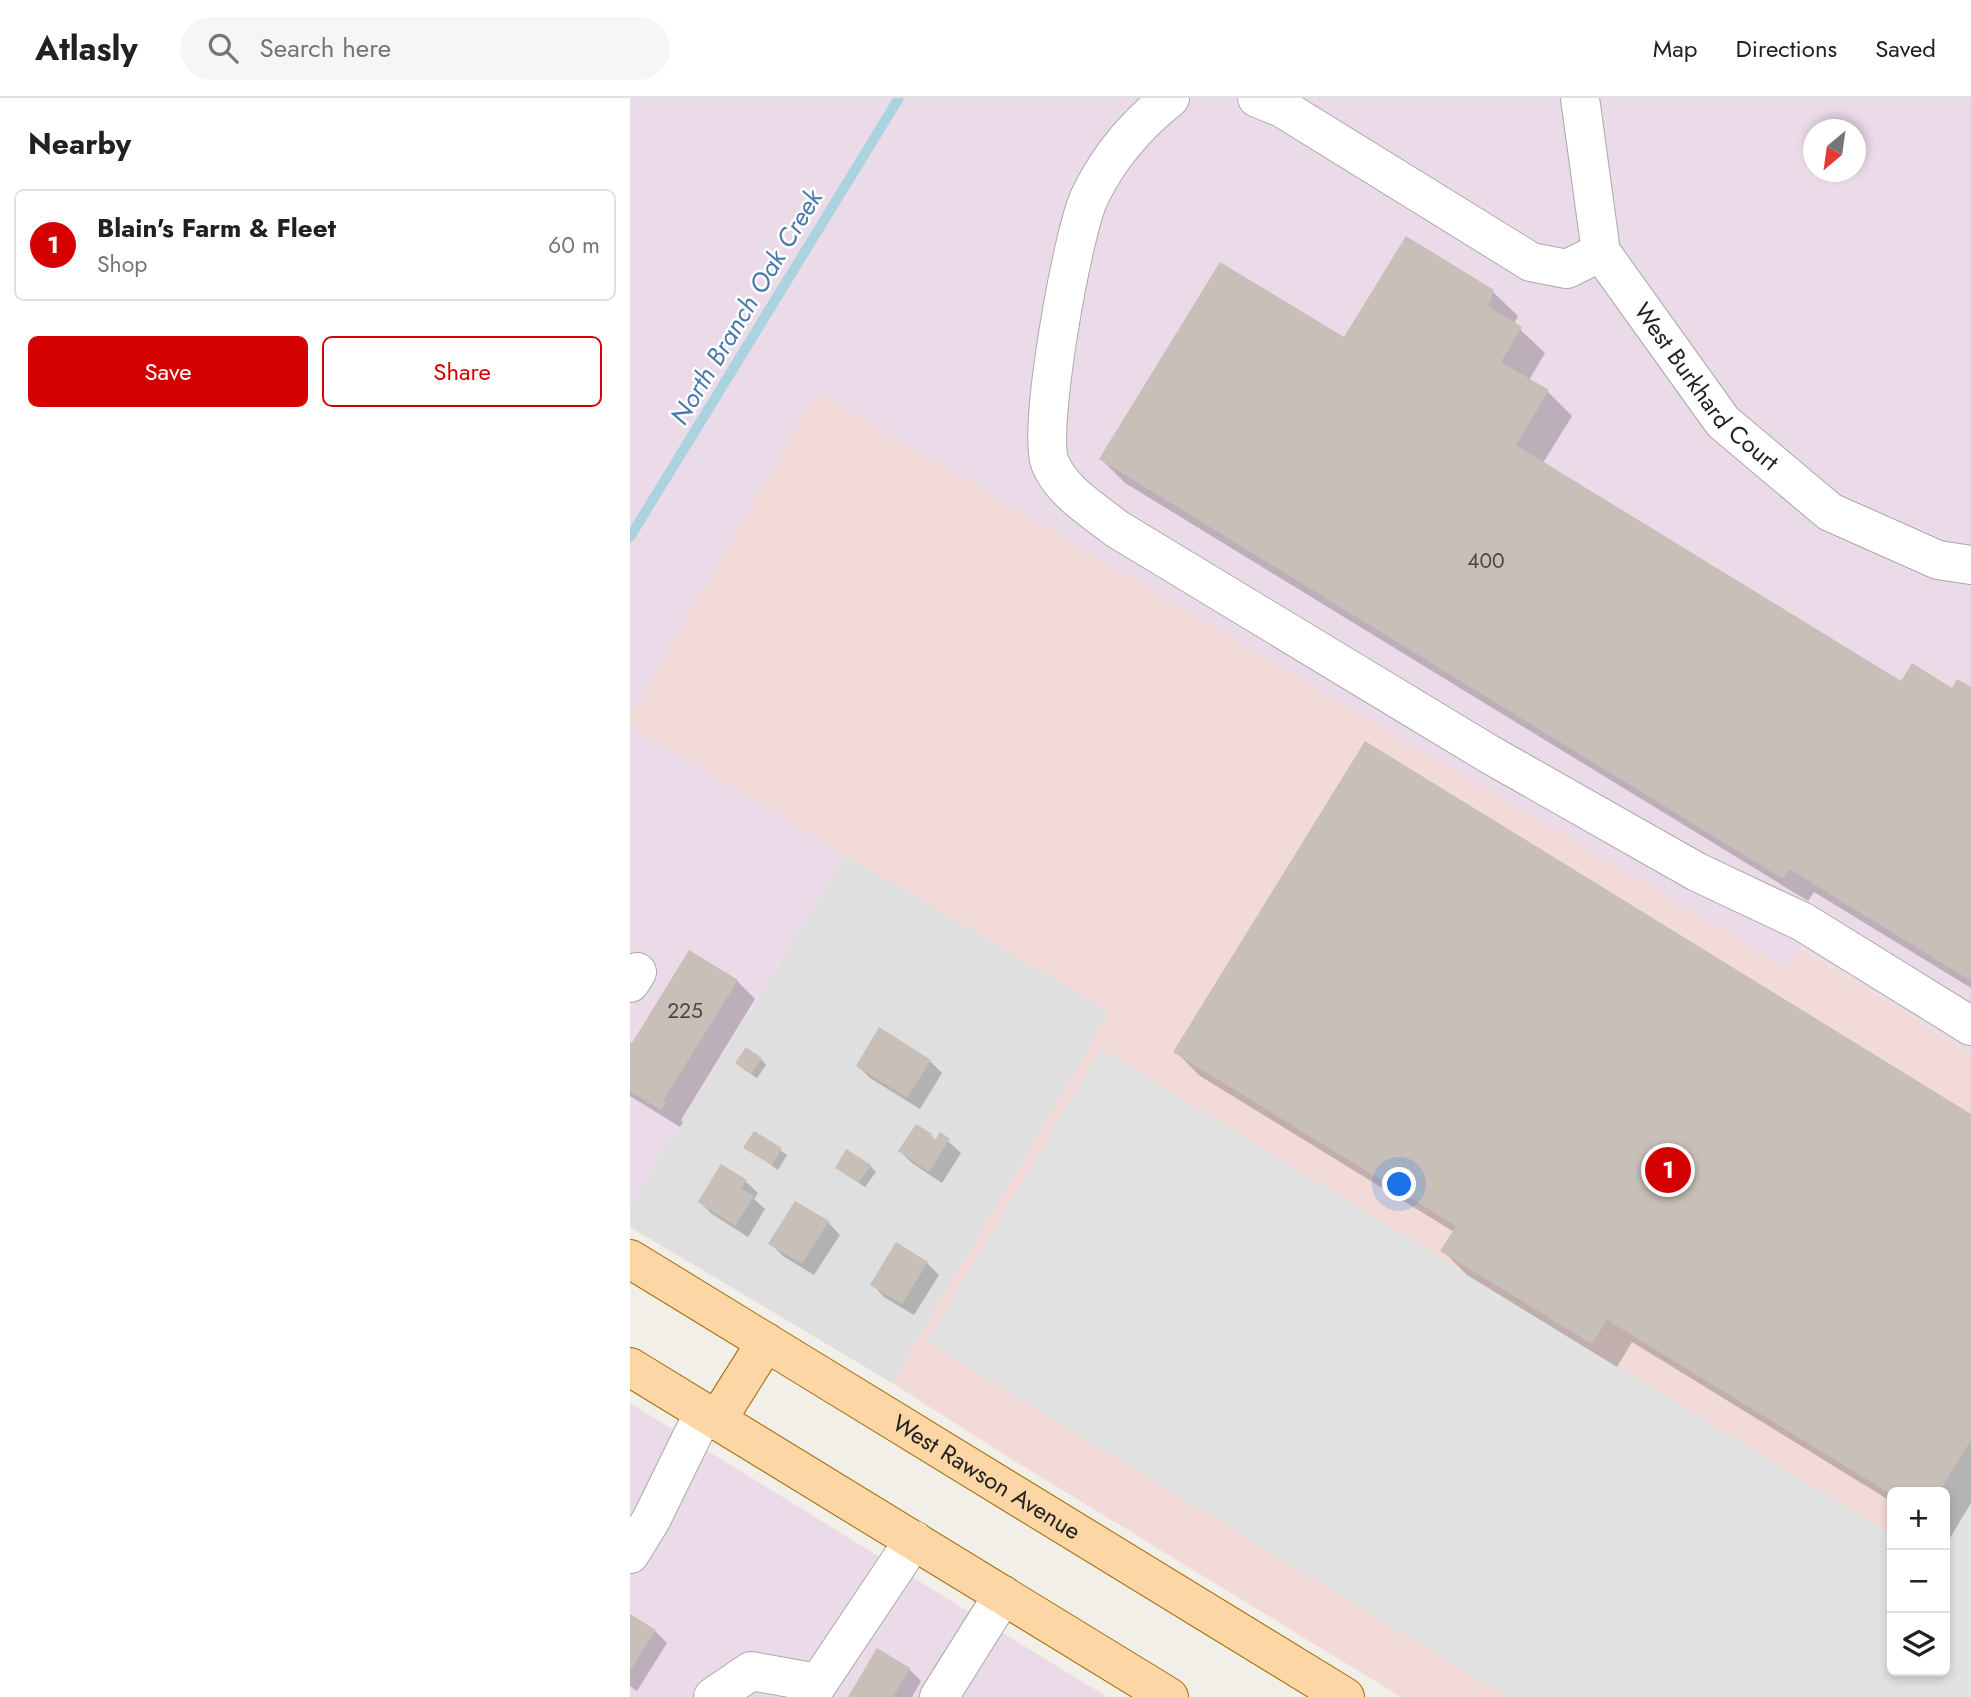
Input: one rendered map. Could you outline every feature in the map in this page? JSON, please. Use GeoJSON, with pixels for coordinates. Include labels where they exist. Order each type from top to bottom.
{"type":"FeatureCollection","features":[{"type":"Feature","properties":{"kind":"main road","name":"West Rawson Avenue"},"geometry":{"type":"LineString","coordinates":[[630,1259],[1345,1697]]}},
{"type":"Feature","properties":{"kind":"main road"},"geometry":{"type":"LineString","coordinates":[[710,1416],[766,1342]]}},
{"type":"Feature","properties":{"kind":"main road"},"geometry":{"type":"LineString","coordinates":[[630,1367],[1169,1697]]}},
{"type":"Feature","properties":{"kind":"street"},"geometry":{"type":"LineString","coordinates":[[1170,98],[1134,129],[1104,170],[1088,198],[1067,280],[1049,398],[1048,459],[1060,484],[1117,529],[1489,754],[1697,872],[1803,922],[1971,1026]]}},
{"type":"Feature","properties":{"kind":"street"},"geometry":{"type":"LineString","coordinates":[[1257,98],[1282,108],[1531,262],[1567,269],[1601,252]]}},
{"type":"Feature","properties":{"kind":"street","name":"West Burkhard Court"},"geometry":{"type":"LineString","coordinates":[[1580,98],[1601,252],[1723,422],[1830,512],[1938,560],[1971,565]]}},
{"type":"Feature","properties":{"kind":"street"},"geometry":{"type":"LineString","coordinates":[[630,1554],[710,1416]]}},
{"type":"Feature","properties":{"kind":"street"},"geometry":{"type":"LineString","coordinates":[[713,1697],[751,1671],[813,1690],[914,1540]]}},
{"type":"Feature","properties":{"kind":"street"},"geometry":{"type":"LineString","coordinates":[[939,1697],[1003,1595]]}},
{"type":"Feature","properties":{"kind":"shaded area"},"geometry":{"type":"Polygon","coordinates":[[[630,98],[1971,98],[1971,1053],[1800,947],[1787,968],[818,392],[630,716],[630,98]]]}},
{"type":"Feature","properties":{"kind":"shaded area"},"geometry":{"type":"Polygon","coordinates":[[[818,392],[1787,967],[1799,947],[1971,1053],[1971,1697],[1401,1697],[892,1383],[1110,1012],[630,727],[630,716],[818,392]]]}},
{"type":"Feature","properties":{"kind":"shaded area"},"geometry":{"type":"Polygon","coordinates":[[[630,727],[846,855],[630,1205],[630,727]]]}},
{"type":"Feature","properties":{"kind":"shaded area"},"geometry":{"type":"Polygon","coordinates":[[[846,855],[1111,1012],[892,1383],[630,1227],[630,1205],[846,855]]]}},
{"type":"Feature","properties":{"kind":"shaded area"},"geometry":{"type":"Polygon","coordinates":[[[1101,1049],[1887,1532],[1887,1676],[1950,1676],[1950,1487],[1942,1487],[1971,1440],[1971,1697],[1507,1697],[927,1342],[1101,1049]]]}},
{"type":"Feature","properties":{"kind":"shaded area"},"geometry":{"type":"Polygon","coordinates":[[[630,1403],[1107,1697],[630,1697],[630,1403]]]}},
{"type":"Feature","properties":{"kind":"building"},"geometry":{"type":"Polygon","coordinates":[[[1406,236],[1494,290],[1488,306],[1522,327],[1501,362],[1549,390],[1516,445],[1901,681],[1912,663],[1952,688],[1957,679],[1971,687],[1971,981],[1789,869],[1783,879],[1099,459],[1220,262],[1344,337],[1406,236]]]}},
{"type":"Feature","properties":{"kind":"building"},"geometry":{"type":"Polygon","coordinates":[[[1365,741],[1971,1114],[1971,1440],[1942,1487],[1887,1487],[1887,1492],[1607,1320],[1592,1344],[1440,1251],[1456,1226],[1173,1052],[1365,741]]]}},
{"type":"Feature","properties":{"kind":"building"},"geometry":{"type":"Polygon","coordinates":[[[689,950],[738,980],[663,1101],[666,1102],[661,1110],[630,1091],[630,1042],[632,1043],[689,950]]]}},
{"type":"Feature","properties":{"kind":"building"},"geometry":{"type":"Polygon","coordinates":[[[879,1027],[931,1060],[907,1098],[856,1066],[879,1027]]]}},
{"type":"Feature","properties":{"kind":"building"},"geometry":{"type":"Polygon","coordinates":[[[746,1047],[762,1058],[751,1074],[735,1063],[746,1047]]]}},
{"type":"Feature","properties":{"kind":"building"},"geometry":{"type":"Polygon","coordinates":[[[916,1124],[932,1134],[931,1137],[935,1140],[940,1132],[950,1139],[929,1172],[898,1151],[916,1124]]]}},
{"type":"Feature","properties":{"kind":"building"},"geometry":{"type":"Polygon","coordinates":[[[754,1131],[782,1148],[772,1165],[743,1148],[754,1131]]]}},
{"type":"Feature","properties":{"kind":"building"},"geometry":{"type":"Polygon","coordinates":[[[846,1149],[871,1165],[859,1183],[835,1168],[846,1149]]]}},
{"type":"Feature","properties":{"kind":"building"},"geometry":{"type":"Polygon","coordinates":[[[721,1164],[747,1180],[741,1188],[754,1196],[735,1226],[698,1202],[721,1164]]]}},
{"type":"Feature","properties":{"kind":"building"},"geometry":{"type":"Polygon","coordinates":[[[795,1201],[829,1221],[802,1264],[768,1244],[795,1201]]]}},
{"type":"Feature","properties":{"kind":"building"},"geometry":{"type":"Polygon","coordinates":[[[896,1242],[928,1262],[902,1304],[870,1285],[896,1242]]]}},
{"type":"Feature","properties":{"kind":"building"},"geometry":{"type":"Polygon","coordinates":[[[630,1614],[656,1630],[630,1671],[630,1614]]]}},
{"type":"Feature","properties":{"kind":"building"},"geometry":{"type":"Polygon","coordinates":[[[877,1648],[910,1668],[893,1697],[848,1697],[877,1648]]]}},
{"type":"Feature","properties":{"kind":"waterway","name":"North Branch Oak Creek"},"geometry":{"type":"LineString","coordinates":[[630,537],[899,98]]}},
{"type":"Feature","properties":{"kind":"place","name":"Blain's Farm & Fleet"},"geometry":{"type":"Point","coordinates":[1668,1170]}}]}
